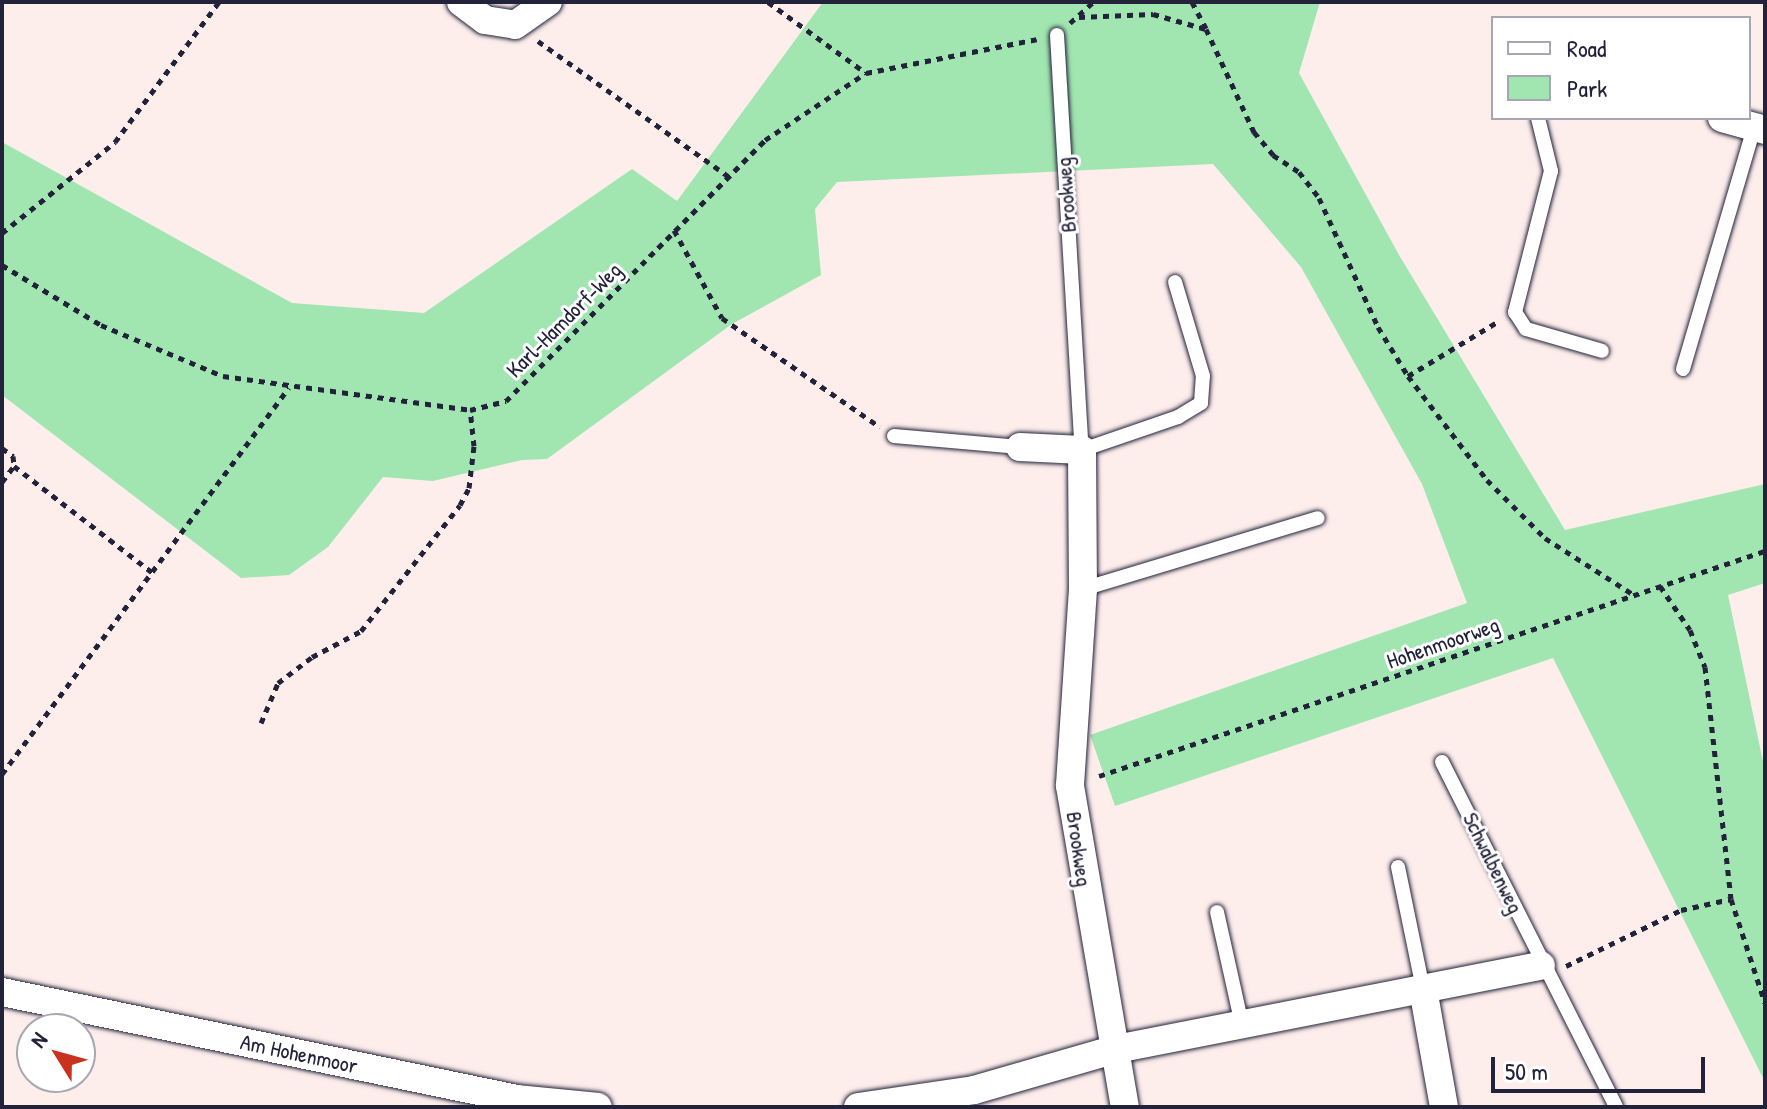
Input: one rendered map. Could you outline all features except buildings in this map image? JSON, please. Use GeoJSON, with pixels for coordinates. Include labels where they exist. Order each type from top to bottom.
{"type":"FeatureCollection","features":[{"type":"Feature","properties":{"kind":"street"},"geometry":{"type":"LineString","coordinates":[[461,2],[485,20],[515,25],[548,2]]}},
{"type":"Feature","properties":{"kind":"street"},"geometry":{"type":"LineString","coordinates":[[1730,120],[1760,128]]}},
{"type":"Feature","properties":{"kind":"street"},"geometry":{"type":"LineString","coordinates":[[1020,447],[1082,450]]}},
{"type":"Feature","properties":{"kind":"street","name":"Brookweg"},"geometry":{"type":"LineString","coordinates":[[1082,450],[1083,589],[1070,786],[1084,888],[1125,1107]]}},
{"type":"Feature","properties":{"kind":"street"},"geometry":{"type":"LineString","coordinates":[[858,1107],[974,1090],[1116,1049],[1423,989],[1543,971]]}},
{"type":"Feature","properties":{"kind":"street"},"geometry":{"type":"LineString","coordinates":[[1423,989],[1444,1107]]}},
{"type":"Feature","properties":{"kind":"street","name":"Am Hohenmoor"},"geometry":{"type":"LineString","coordinates":[[2,992],[517,1099],[598,1107]]}},
{"type":"Feature","properties":{"kind":"lane","name":"Brookweg"},"geometry":{"type":"LineString","coordinates":[[1057,35],[1082,450]]}},
{"type":"Feature","properties":{"kind":"lane"},"geometry":{"type":"LineString","coordinates":[[1538,120],[1551,171],[1515,312],[1526,329],[1602,351]]}},
{"type":"Feature","properties":{"kind":"lane"},"geometry":{"type":"LineString","coordinates":[[1683,369],[1760,128]]}},
{"type":"Feature","properties":{"kind":"lane"},"geometry":{"type":"LineString","coordinates":[[1082,450],[1178,417],[1201,403],[1203,376],[1175,282]]}},
{"type":"Feature","properties":{"kind":"lane"},"geometry":{"type":"LineString","coordinates":[[894,436],[1020,447]]}},
{"type":"Feature","properties":{"kind":"lane"},"geometry":{"type":"LineString","coordinates":[[1083,589],[1318,518]]}},
{"type":"Feature","properties":{"kind":"lane","name":"Schwalbenweg"},"geometry":{"type":"LineString","coordinates":[[1442,762],[1486,844],[1543,971],[1616,1107]]}},
{"type":"Feature","properties":{"kind":"lane"},"geometry":{"type":"LineString","coordinates":[[1398,867],[1423,989]]}},
{"type":"Feature","properties":{"kind":"lane"},"geometry":{"type":"LineString","coordinates":[[1217,912],[1242,1025]]}},
{"type":"Feature","properties":{"kind":"path"},"geometry":{"type":"LineString","coordinates":[[2,233],[115,142],[219,2]]}},
{"type":"Feature","properties":{"kind":"path"},"geometry":{"type":"LineString","coordinates":[[768,2],[866,73]]}},
{"type":"Feature","properties":{"kind":"path"},"geometry":{"type":"LineString","coordinates":[[1057,35],[1093,2]]}},
{"type":"Feature","properties":{"kind":"path"},"geometry":{"type":"LineString","coordinates":[[1192,2],[1254,132],[1273,155],[1299,172],[1319,198],[1378,327],[1408,376],[1487,480],[1545,538],[1634,595]]}},
{"type":"Feature","properties":{"kind":"path"},"geometry":{"type":"LineString","coordinates":[[1077,17],[1153,14],[1206,29]]}},
{"type":"Feature","properties":{"kind":"path"},"geometry":{"type":"LineString","coordinates":[[515,25],[728,176]]}},
{"type":"Feature","properties":{"kind":"path","name":"Karl-Hamdorf-Weg"},"geometry":{"type":"LineString","coordinates":[[2,265],[115,331],[223,376],[289,388],[470,410],[506,401],[765,140],[866,73],[1057,35]]}},
{"type":"Feature","properties":{"kind":"path"},"geometry":{"type":"LineString","coordinates":[[674,230],[722,318],[894,436]]}},
{"type":"Feature","properties":{"kind":"path"},"geometry":{"type":"LineString","coordinates":[[1408,376],[1515,312]]}},
{"type":"Feature","properties":{"kind":"path"},"geometry":{"type":"LineString","coordinates":[[2,774],[289,388]]}},
{"type":"Feature","properties":{"kind":"path"},"geometry":{"type":"LineString","coordinates":[[261,723],[278,683],[312,657],[361,631],[460,505],[469,488],[474,446],[470,410]]}},
{"type":"Feature","properties":{"kind":"path"},"geometry":{"type":"LineString","coordinates":[[2,448],[13,456],[14,466],[2,482]]}},
{"type":"Feature","properties":{"kind":"path"},"geometry":{"type":"LineString","coordinates":[[14,466],[153,573]]}},
{"type":"Feature","properties":{"kind":"path","name":"Hohenmoorweg"},"geometry":{"type":"LineString","coordinates":[[1131,765],[1765,551]]}},
{"type":"Feature","properties":{"kind":"path"},"geometry":{"type":"LineString","coordinates":[[1660,586],[1690,630],[1705,667],[1731,899],[1765,1003]]}},
{"type":"Feature","properties":{"kind":"path"},"geometry":{"type":"LineString","coordinates":[[1543,971],[1681,910],[1731,899]]}},
{"type":"Feature","properties":{"kind":"green space"},"geometry":{"type":"Polygon","coordinates":[[[823,2],[1320,2],[1299,73],[1399,255],[1565,530],[1765,484],[1765,583],[1728,595],[1765,771],[1765,1082],[1553,658],[1115,806],[1090,735],[1467,603],[1422,484],[1301,267],[1213,164],[837,182],[815,209],[821,275],[732,324],[547,459],[522,460],[433,481],[383,477],[328,547],[289,575],[241,578],[2,395],[2,142],[292,303],[424,313],[632,169],[677,201],[823,2]]]}}]}
